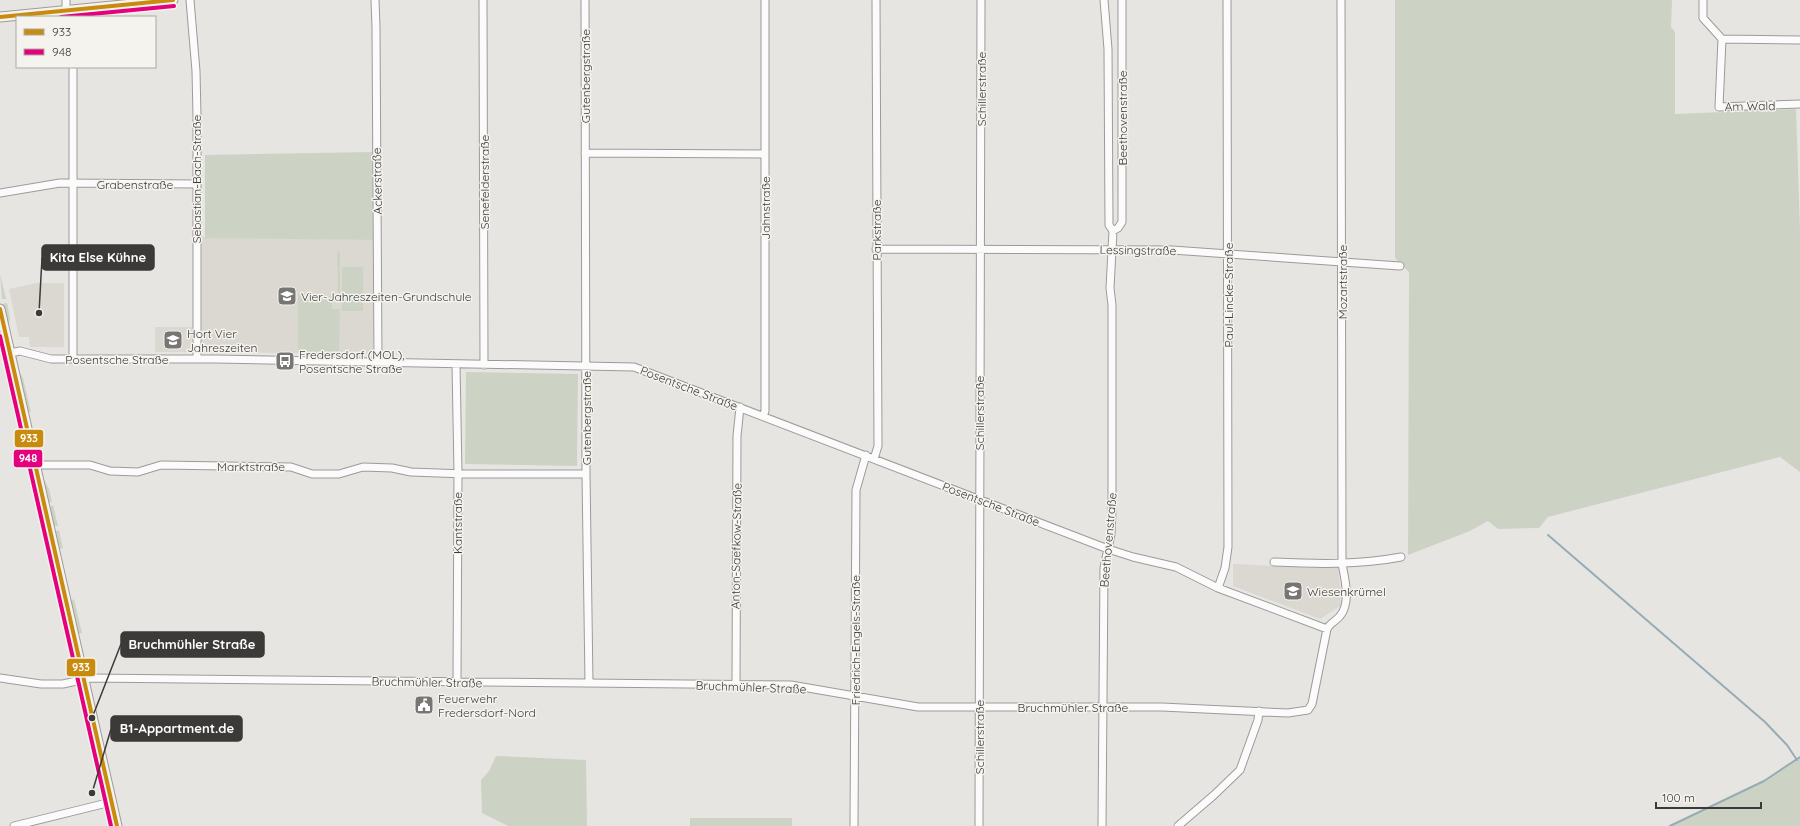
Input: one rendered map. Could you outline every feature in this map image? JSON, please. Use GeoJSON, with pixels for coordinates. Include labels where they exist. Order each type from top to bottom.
{"type":"FeatureCollection","features":[{"type":"Feature","properties":{"kind":"main road"},"geometry":{"type":"LineString","coordinates":[[0,17],[71,12],[173,0]]}},
{"type":"Feature","properties":{"kind":"main road"},"geometry":{"type":"LineString","coordinates":[[0,309],[6,349],[36,465],[117,826]]}},
{"type":"Feature","properties":{"kind":"street"},"geometry":{"type":"LineString","coordinates":[[66,0],[71,12]]}},
{"type":"Feature","properties":{"kind":"street","name":"Sebastian-Bach-Straße"},"geometry":{"type":"LineString","coordinates":[[190,0],[196,71],[197,359]]}},
{"type":"Feature","properties":{"kind":"street","name":"Ackerstraße"},"geometry":{"type":"LineString","coordinates":[[375,0],[378,363]]}},
{"type":"Feature","properties":{"kind":"street","name":"Senefelderstraße"},"geometry":{"type":"LineString","coordinates":[[483,0],[484,365]]}},
{"type":"Feature","properties":{"kind":"street","name":"Gutenbergstraße"},"geometry":{"type":"LineString","coordinates":[[585,0],[586,474],[589,683]]}},
{"type":"Feature","properties":{"kind":"street","name":"Jahnstraße"},"geometry":{"type":"LineString","coordinates":[[764,416],[765,0]]}},
{"type":"Feature","properties":{"kind":"street","name":"Parkstraße"},"geometry":{"type":"LineString","coordinates":[[874,459],[878,446],[876,0]]}},
{"type":"Feature","properties":{"kind":"street","name":"Schillerstraße"},"geometry":{"type":"LineString","coordinates":[[979,826],[981,0]]}},
{"type":"Feature","properties":{"kind":"street","name":"Beethovenstraße"},"geometry":{"type":"LineString","coordinates":[[1102,826],[1104,568],[1111,534],[1112,511],[1112,305],[1110,288],[1113,231],[1109,225],[1108,49],[1104,0]]}},
{"type":"Feature","properties":{"kind":"street","name":"Beethovenstraße"},"geometry":{"type":"LineString","coordinates":[[1113,231],[1118,228],[1122,222],[1122,0]]}},
{"type":"Feature","properties":{"kind":"street","name":"Paul-Lincke-Straße"},"geometry":{"type":"LineString","coordinates":[[1218,588],[1225,568],[1228,547],[1227,0]]}},
{"type":"Feature","properties":{"kind":"street","name":"Mozartstraße"},"geometry":{"type":"LineString","coordinates":[[1342,0],[1342,564]]}},
{"type":"Feature","properties":{"kind":"street"},"geometry":{"type":"LineString","coordinates":[[1703,0],[1703,18],[1722,39],[1800,40]]}},
{"type":"Feature","properties":{"kind":"street","name":"Am Wald"},"geometry":{"type":"LineString","coordinates":[[1722,39],[1719,107],[1800,104]]}},
{"type":"Feature","properties":{"kind":"street"},"geometry":{"type":"LineString","coordinates":[[73,68],[73,359]]}},
{"type":"Feature","properties":{"kind":"street"},"geometry":{"type":"LineString","coordinates":[[585,153],[765,154]]}},
{"type":"Feature","properties":{"kind":"street","name":"Grabenstraße"},"geometry":{"type":"LineString","coordinates":[[0,193],[60,183],[197,184]]}},
{"type":"Feature","properties":{"kind":"street","name":"Lessingstraße"},"geometry":{"type":"LineString","coordinates":[[876,249],[1172,250],[1400,266]]}},
{"type":"Feature","properties":{"kind":"street","name":"Posentsche Straße"},"geometry":{"type":"LineString","coordinates":[[6,349],[51,359],[197,359],[634,367],[1108,549],[1133,557],[1176,567],[1218,588],[1327,629]]}},
{"type":"Feature","properties":{"kind":"street","name":"Kantstraße"},"geometry":{"type":"LineString","coordinates":[[456,364],[458,473],[457,682]]}},
{"type":"Feature","properties":{"kind":"street","name":"Anton-Saefkow-Straße"},"geometry":{"type":"LineString","coordinates":[[736,685],[737,436],[740,407]]}},
{"type":"Feature","properties":{"kind":"street","name":"Friedrich-Engels-Straße"},"geometry":{"type":"LineString","coordinates":[[854,826],[856,490],[866,455]]}},
{"type":"Feature","properties":{"kind":"street","name":"Marktstraße"},"geometry":{"type":"LineString","coordinates":[[36,465],[90,465],[110,472],[144,471],[161,465],[291,467],[312,474],[339,474],[363,467],[392,468],[411,472],[586,474]]}},
{"type":"Feature","properties":{"kind":"street"},"geometry":{"type":"LineString","coordinates":[[1274,562],[1342,564],[1379,561],[1401,557]]}},
{"type":"Feature","properties":{"kind":"street"},"geometry":{"type":"LineString","coordinates":[[1327,629],[1344,610],[1346,584],[1342,564]]}},
{"type":"Feature","properties":{"kind":"street","name":"Bruchmühler Straße"},"geometry":{"type":"LineString","coordinates":[[0,678],[41,684],[70,683],[83,679],[791,685],[918,707],[1162,707],[1288,713],[1308,710],[1312,704],[1327,629]]}},
{"type":"Feature","properties":{"kind":"street"},"geometry":{"type":"LineString","coordinates":[[1178,826],[1220,790],[1240,770],[1258,720],[1259,711]]}},
{"type":"Feature","properties":{"kind":"street"},"geometry":{"type":"LineString","coordinates":[[14,826],[111,802]]}},
{"type":"Feature","properties":{"kind":"shaded area"},"geometry":{"type":"Polygon","coordinates":[[[1395,0],[1672,0],[1671,27],[1675,32],[1675,114],[1796,109],[1800,230],[1800,472],[1780,457],[1548,517],[1539,528],[1498,529],[1488,521],[1470,531],[1408,555],[1409,272],[1395,258],[1395,0]]]}},
{"type":"Feature","properties":{"kind":"shaded area"},"geometry":{"type":"Polygon","coordinates":[[[372,152],[373,240],[205,238],[205,155],[372,152]]]}},
{"type":"Feature","properties":{"kind":"shaded area","name":"Vier-Jahreszeiten-Grundschule"},"geometry":{"type":"Polygon","coordinates":[[[202,237],[373,240],[373,354],[202,352],[202,237]]]}},
{"type":"Feature","properties":{"kind":"shaded area"},"geometry":{"type":"Polygon","coordinates":[[[340,251],[340,297],[338,297],[337,252],[340,251]]]}},
{"type":"Feature","properties":{"kind":"shaded area"},"geometry":{"type":"Polygon","coordinates":[[[342,267],[363,267],[363,311],[342,311],[342,267]]]}},
{"type":"Feature","properties":{"kind":"shaded area"},"geometry":{"type":"Polygon","coordinates":[[[0,274],[6,299],[2,299],[0,274]]]}},
{"type":"Feature","properties":{"kind":"shaded area"},"geometry":{"type":"Polygon","coordinates":[[[36,283],[64,283],[64,347],[30,347],[29,337],[19,337],[9,289],[36,283]]]}},
{"type":"Feature","properties":{"kind":"shaded area"},"geometry":{"type":"Polygon","coordinates":[[[298,295],[332,296],[332,309],[340,309],[339,351],[298,352],[298,295]]]}},
{"type":"Feature","properties":{"kind":"shaded area"},"geometry":{"type":"Polygon","coordinates":[[[7,303],[10,318],[9,325],[7,325],[3,305],[7,303]]]}},
{"type":"Feature","properties":{"kind":"shaded area","name":"Hort Vier Jahreszeiten"},"geometry":{"type":"Polygon","coordinates":[[[155,327],[192,327],[191,352],[155,352],[155,327]]]}},
{"type":"Feature","properties":{"kind":"shaded area"},"geometry":{"type":"Polygon","coordinates":[[[17,368],[23,378],[31,412],[27,412],[17,368]]]}},
{"type":"Feature","properties":{"kind":"shaded area"},"geometry":{"type":"Polygon","coordinates":[[[466,372],[578,374],[577,466],[465,464],[466,372]]]}},
{"type":"Feature","properties":{"kind":"shaded area"},"geometry":{"type":"Polygon","coordinates":[[[6,378],[13,379],[15,391],[10,393],[6,378]]]}},
{"type":"Feature","properties":{"kind":"shaded area"},"geometry":{"type":"Polygon","coordinates":[[[10,397],[17,397],[22,423],[17,425],[10,397]]]}},
{"type":"Feature","properties":{"kind":"shaded area"},"geometry":{"type":"Polygon","coordinates":[[[43,478],[49,489],[52,502],[47,502],[43,478]]]}},
{"type":"Feature","properties":{"kind":"shaded area"},"geometry":{"type":"Polygon","coordinates":[[[53,505],[58,526],[53,526],[49,508],[53,505]]]}},
{"type":"Feature","properties":{"kind":"shaded area"},"geometry":{"type":"Polygon","coordinates":[[[59,530],[63,549],[58,548],[54,532],[59,530]]]}},
{"type":"Feature","properties":{"kind":"shaded area","name":"Wiesenkrümel"},"geometry":{"type":"Polygon","coordinates":[[[1233,564],[1315,568],[1338,567],[1341,596],[1340,606],[1320,619],[1233,586],[1233,564]]]}},
{"type":"Feature","properties":{"kind":"shaded area"},"geometry":{"type":"Polygon","coordinates":[[[74,599],[82,633],[77,634],[70,602],[74,599]]]}},
{"type":"Feature","properties":{"kind":"shaded area"},"geometry":{"type":"Polygon","coordinates":[[[82,698],[84,698],[91,729],[88,731],[82,698]]]}},
{"type":"Feature","properties":{"kind":"shaded area"},"geometry":{"type":"Polygon","coordinates":[[[89,734],[92,734],[104,789],[99,781],[89,734]]]}},
{"type":"Feature","properties":{"kind":"shaded area"},"geometry":{"type":"Polygon","coordinates":[[[496,756],[586,760],[587,826],[508,826],[482,813],[481,780],[489,771],[496,756]]]}},
{"type":"Feature","properties":{"kind":"shaded area"},"geometry":{"type":"Polygon","coordinates":[[[1800,757],[1800,826],[1667,826],[1764,781],[1800,757]]]}},
{"type":"Feature","properties":{"kind":"shaded area"},"geometry":{"type":"Polygon","coordinates":[[[690,818],[792,818],[792,826],[690,826],[690,818]]]}},
{"type":"Feature","properties":{"kind":"waterway"},"geometry":{"type":"LineString","coordinates":[[1548,535],[1765,722],[1787,745],[1797,760]]}},
{"type":"Feature","properties":{"kind":"waterway"},"geometry":{"type":"LineString","coordinates":[[1670,826],[1764,781],[1800,757]]}},
{"type":"Feature","properties":{"kind":"transit line","name":"933"},"geometry":{"type":"LineString","coordinates":[[0,17],[173,0]]}},
{"type":"Feature","properties":{"kind":"transit line","name":"948"},"geometry":{"type":"LineString","coordinates":[[71,16],[174,6]]}},
{"type":"Feature","properties":{"kind":"transit line","name":"933"},"geometry":{"type":"LineString","coordinates":[[0,309],[117,826]]}},
{"type":"Feature","properties":{"kind":"transit line","name":"948"},"geometry":{"type":"LineString","coordinates":[[0,336],[111,826]]}},
{"type":"Feature","properties":{"kind":"place","name":"Vier-Jahreszeiten-Grundschule"},"geometry":{"type":"Point","coordinates":[287,296]}},
{"type":"Feature","properties":{"kind":"place","name":"Kita Else Kühne"},"geometry":{"type":"Point","coordinates":[39,313]}},
{"type":"Feature","properties":{"kind":"place","name":"Hort Vier Jahreszeiten"},"geometry":{"type":"Point","coordinates":[173,340]}},
{"type":"Feature","properties":{"kind":"place","name":"Fredersdorf (MOL), Posentsche Straße"},"geometry":{"type":"Point","coordinates":[285,361]}},
{"type":"Feature","properties":{"kind":"place","name":"Wiesenkrümel"},"geometry":{"type":"Point","coordinates":[1293,591]}},
{"type":"Feature","properties":{"kind":"place","name":"Feuerwehr Fredersdorf-Nord"},"geometry":{"type":"Point","coordinates":[424,705]}},
{"type":"Feature","properties":{"kind":"place","name":"Bruchmühler Straße"},"geometry":{"type":"Point","coordinates":[92,718]}},
{"type":"Feature","properties":{"kind":"place","name":"B1-Appartment.de"},"geometry":{"type":"Point","coordinates":[92,793]}}]}
